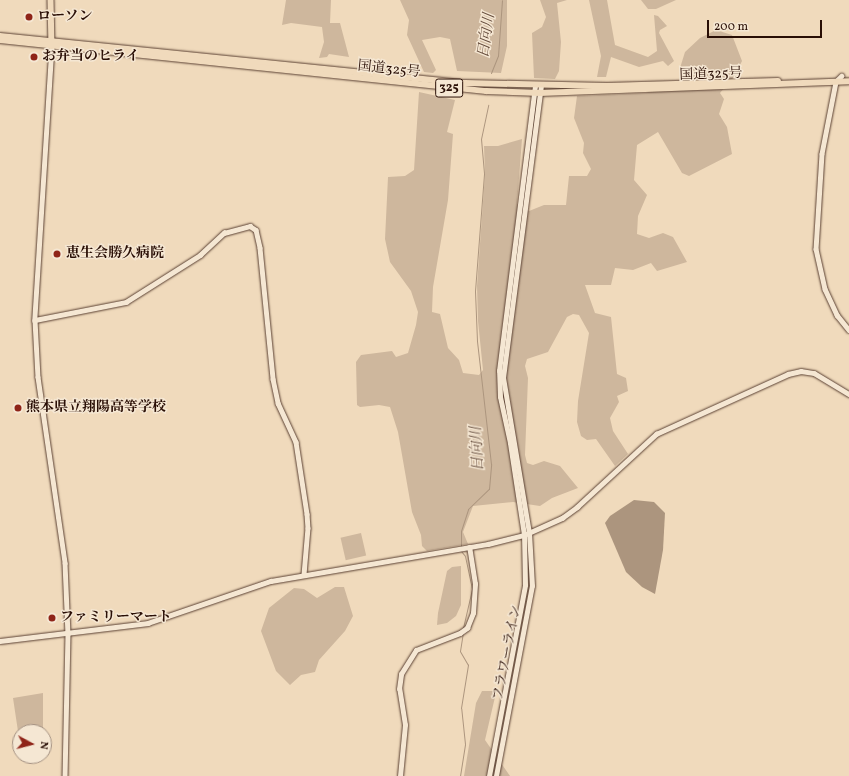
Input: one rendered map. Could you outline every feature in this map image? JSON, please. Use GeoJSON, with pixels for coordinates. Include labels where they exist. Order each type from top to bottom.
{"type":"FeatureCollection","features":[{"type":"Feature","properties":{"kind":"highway","name":"国道325号"},"geometry":{"type":"LineString","coordinates":[[0,36],[52,44],[415,85],[537,93],[839,79],[849,77]]}},
{"type":"Feature","properties":{"kind":"highway","name":"国道325号"},"geometry":{"type":"LineString","coordinates":[[0,40],[424,81],[608,86],[839,79],[849,81]]}},
{"type":"Feature","properties":{"kind":"main road"},"geometry":{"type":"LineString","coordinates":[[51,0],[52,44]]}},
{"type":"Feature","properties":{"kind":"street"},"geometry":{"type":"LineString","coordinates":[[52,44],[35,320],[42,410],[63,538],[68,634],[65,776]]}},
{"type":"Feature","properties":{"kind":"street"},"geometry":{"type":"LineString","coordinates":[[839,79],[820,167],[816,250],[825,289],[837,315],[849,330]]}},
{"type":"Feature","properties":{"kind":"street"},"geometry":{"type":"LineString","coordinates":[[537,93],[538,85]]}},
{"type":"Feature","properties":{"kind":"street","name":"フラワーライン"},"geometry":{"type":"LineString","coordinates":[[496,776],[532,586],[529,533],[503,378],[537,93]]}},
{"type":"Feature","properties":{"kind":"street","name":"フラワーライン"},"geometry":{"type":"LineString","coordinates":[[489,776],[525,585],[524,535],[510,443],[500,397],[499,371],[537,93]]}},
{"type":"Feature","properties":{"kind":"street"},"geometry":{"type":"LineString","coordinates":[[35,320],[126,302],[200,255],[224,233],[250,226],[254,228],[258,234],[260,248],[273,379],[278,403],[296,442],[307,514],[308,528],[304,574]]}},
{"type":"Feature","properties":{"kind":"street"},"geometry":{"type":"LineString","coordinates":[[0,642],[160,621],[252,586],[304,574],[467,548],[524,535],[562,518],[577,507],[656,434],[788,374],[801,371],[814,373],[849,394]]}},
{"type":"Feature","properties":{"kind":"street"},"geometry":{"type":"LineString","coordinates":[[400,776],[405,725],[399,689],[401,674],[416,650],[460,633],[467,628],[472,613],[475,584],[467,548]]}},
{"type":"Feature","properties":{"kind":"shaded area"},"geometry":{"type":"Polygon","coordinates":[[[286,0],[331,0],[330,23],[340,23],[349,57],[329,54],[327,57],[319,58],[324,42],[322,27],[291,23],[282,25],[286,0]]]}},
{"type":"Feature","properties":{"kind":"shaded area"},"geometry":{"type":"Polygon","coordinates":[[[400,0],[507,0],[507,46],[501,73],[457,71],[450,39],[440,37],[422,40],[436,70],[433,73],[424,72],[407,35],[409,20],[400,0]]]}},
{"type":"Feature","properties":{"kind":"shaded area"},"geometry":{"type":"Polygon","coordinates":[[[540,0],[567,0],[557,3],[561,42],[559,71],[555,79],[534,78],[532,33],[542,27],[546,17],[540,0]]]}},
{"type":"Feature","properties":{"kind":"shaded area"},"geometry":{"type":"Polygon","coordinates":[[[589,0],[607,0],[615,45],[648,57],[657,51],[654,15],[658,16],[667,26],[660,30],[659,33],[674,61],[668,66],[663,61],[639,67],[611,57],[606,77],[597,77],[601,56],[589,0]]]}},
{"type":"Feature","properties":{"kind":"shaded area"},"geometry":{"type":"Polygon","coordinates":[[[641,0],[676,0],[656,9],[648,9],[641,0]]]}},
{"type":"Feature","properties":{"kind":"shaded area"},"geometry":{"type":"Polygon","coordinates":[[[716,30],[732,35],[742,61],[735,75],[720,93],[724,99],[719,114],[727,127],[732,154],[689,176],[682,173],[658,132],[637,145],[634,180],[647,195],[638,216],[637,234],[649,238],[663,233],[673,237],[687,262],[657,271],[651,263],[633,270],[615,268],[611,285],[585,285],[595,313],[611,317],[617,374],[626,378],[628,391],[617,396],[619,402],[610,418],[613,431],[628,454],[615,466],[596,439],[587,440],[581,436],[577,422],[578,401],[589,333],[579,315],[573,314],[567,317],[548,352],[527,359],[525,366],[528,378],[525,455],[527,463],[533,465],[544,461],[560,466],[578,488],[552,498],[540,506],[513,502],[473,506],[463,532],[468,544],[427,551],[422,546],[421,535],[412,512],[398,432],[390,407],[379,405],[360,407],[357,405],[356,362],[361,355],[392,351],[396,357],[408,353],[416,325],[418,312],[411,291],[390,262],[385,239],[388,177],[405,176],[414,170],[419,92],[455,100],[447,132],[453,134],[448,200],[433,287],[432,312],[440,314],[448,348],[459,360],[463,373],[479,375],[483,370],[478,321],[477,286],[485,174],[484,146],[498,146],[522,139],[517,204],[529,211],[544,205],[566,205],[569,176],[587,176],[591,169],[583,153],[584,143],[574,118],[577,96],[646,93],[685,78],[680,68],[685,52],[700,38],[716,30]]]}},
{"type":"Feature","properties":{"kind":"shaded area"},"geometry":{"type":"Polygon","coordinates":[[[634,500],[654,502],[665,513],[663,550],[655,594],[642,587],[626,572],[605,523],[610,516],[634,500]]]}},
{"type":"Feature","properties":{"kind":"shaded area"},"geometry":{"type":"Polygon","coordinates":[[[361,533],[366,555],[346,560],[341,538],[361,533]]]}},
{"type":"Feature","properties":{"kind":"shaded area"},"geometry":{"type":"Polygon","coordinates":[[[461,566],[461,605],[456,616],[447,623],[437,625],[438,613],[447,571],[452,567],[461,566]]]}},
{"type":"Feature","properties":{"kind":"shaded area"},"geometry":{"type":"Polygon","coordinates":[[[335,587],[344,587],[353,616],[345,631],[319,660],[315,672],[301,675],[290,685],[276,671],[261,631],[269,608],[294,588],[304,589],[317,598],[335,587]]]}},
{"type":"Feature","properties":{"kind":"shaded area"},"geometry":{"type":"Polygon","coordinates":[[[482,691],[494,691],[495,697],[485,740],[510,776],[464,776],[476,703],[482,691]]]}},
{"type":"Feature","properties":{"kind":"shaded area"},"geometry":{"type":"Polygon","coordinates":[[[43,693],[43,724],[17,724],[13,698],[43,693]]]}},
{"type":"Feature","properties":{"kind":"waterway","name":"日向川"},"geometry":{"type":"LineString","coordinates":[[491,73],[498,56],[502,0]]}},
{"type":"Feature","properties":{"kind":"waterway","name":"日向川"},"geometry":{"type":"LineString","coordinates":[[461,546],[461,531],[468,509],[489,489],[491,464],[477,341],[475,291],[484,173],[481,139],[488,105]]}},
{"type":"Feature","properties":{"kind":"waterway","name":"日向川"},"geometry":{"type":"LineString","coordinates":[[461,551],[465,556],[472,589],[463,628]]}},
{"type":"Feature","properties":{"kind":"waterway","name":"日向川"},"geometry":{"type":"LineString","coordinates":[[460,776],[465,744],[461,708],[468,665],[460,651],[463,633]]}},
{"type":"Feature","properties":{"kind":"place","name":"ローソン"},"geometry":{"type":"Point","coordinates":[29,17]}},
{"type":"Feature","properties":{"kind":"place","name":"お弁当のヒライ"},"geometry":{"type":"Point","coordinates":[34,57]}},
{"type":"Feature","properties":{"kind":"place","name":"恵生会勝久病院"},"geometry":{"type":"Point","coordinates":[57,254]}},
{"type":"Feature","properties":{"kind":"place","name":"熊本県立翔陽高等学校"},"geometry":{"type":"Point","coordinates":[18,408]}},
{"type":"Feature","properties":{"kind":"place","name":"ファミリーマート"},"geometry":{"type":"Point","coordinates":[52,618]}}]}
